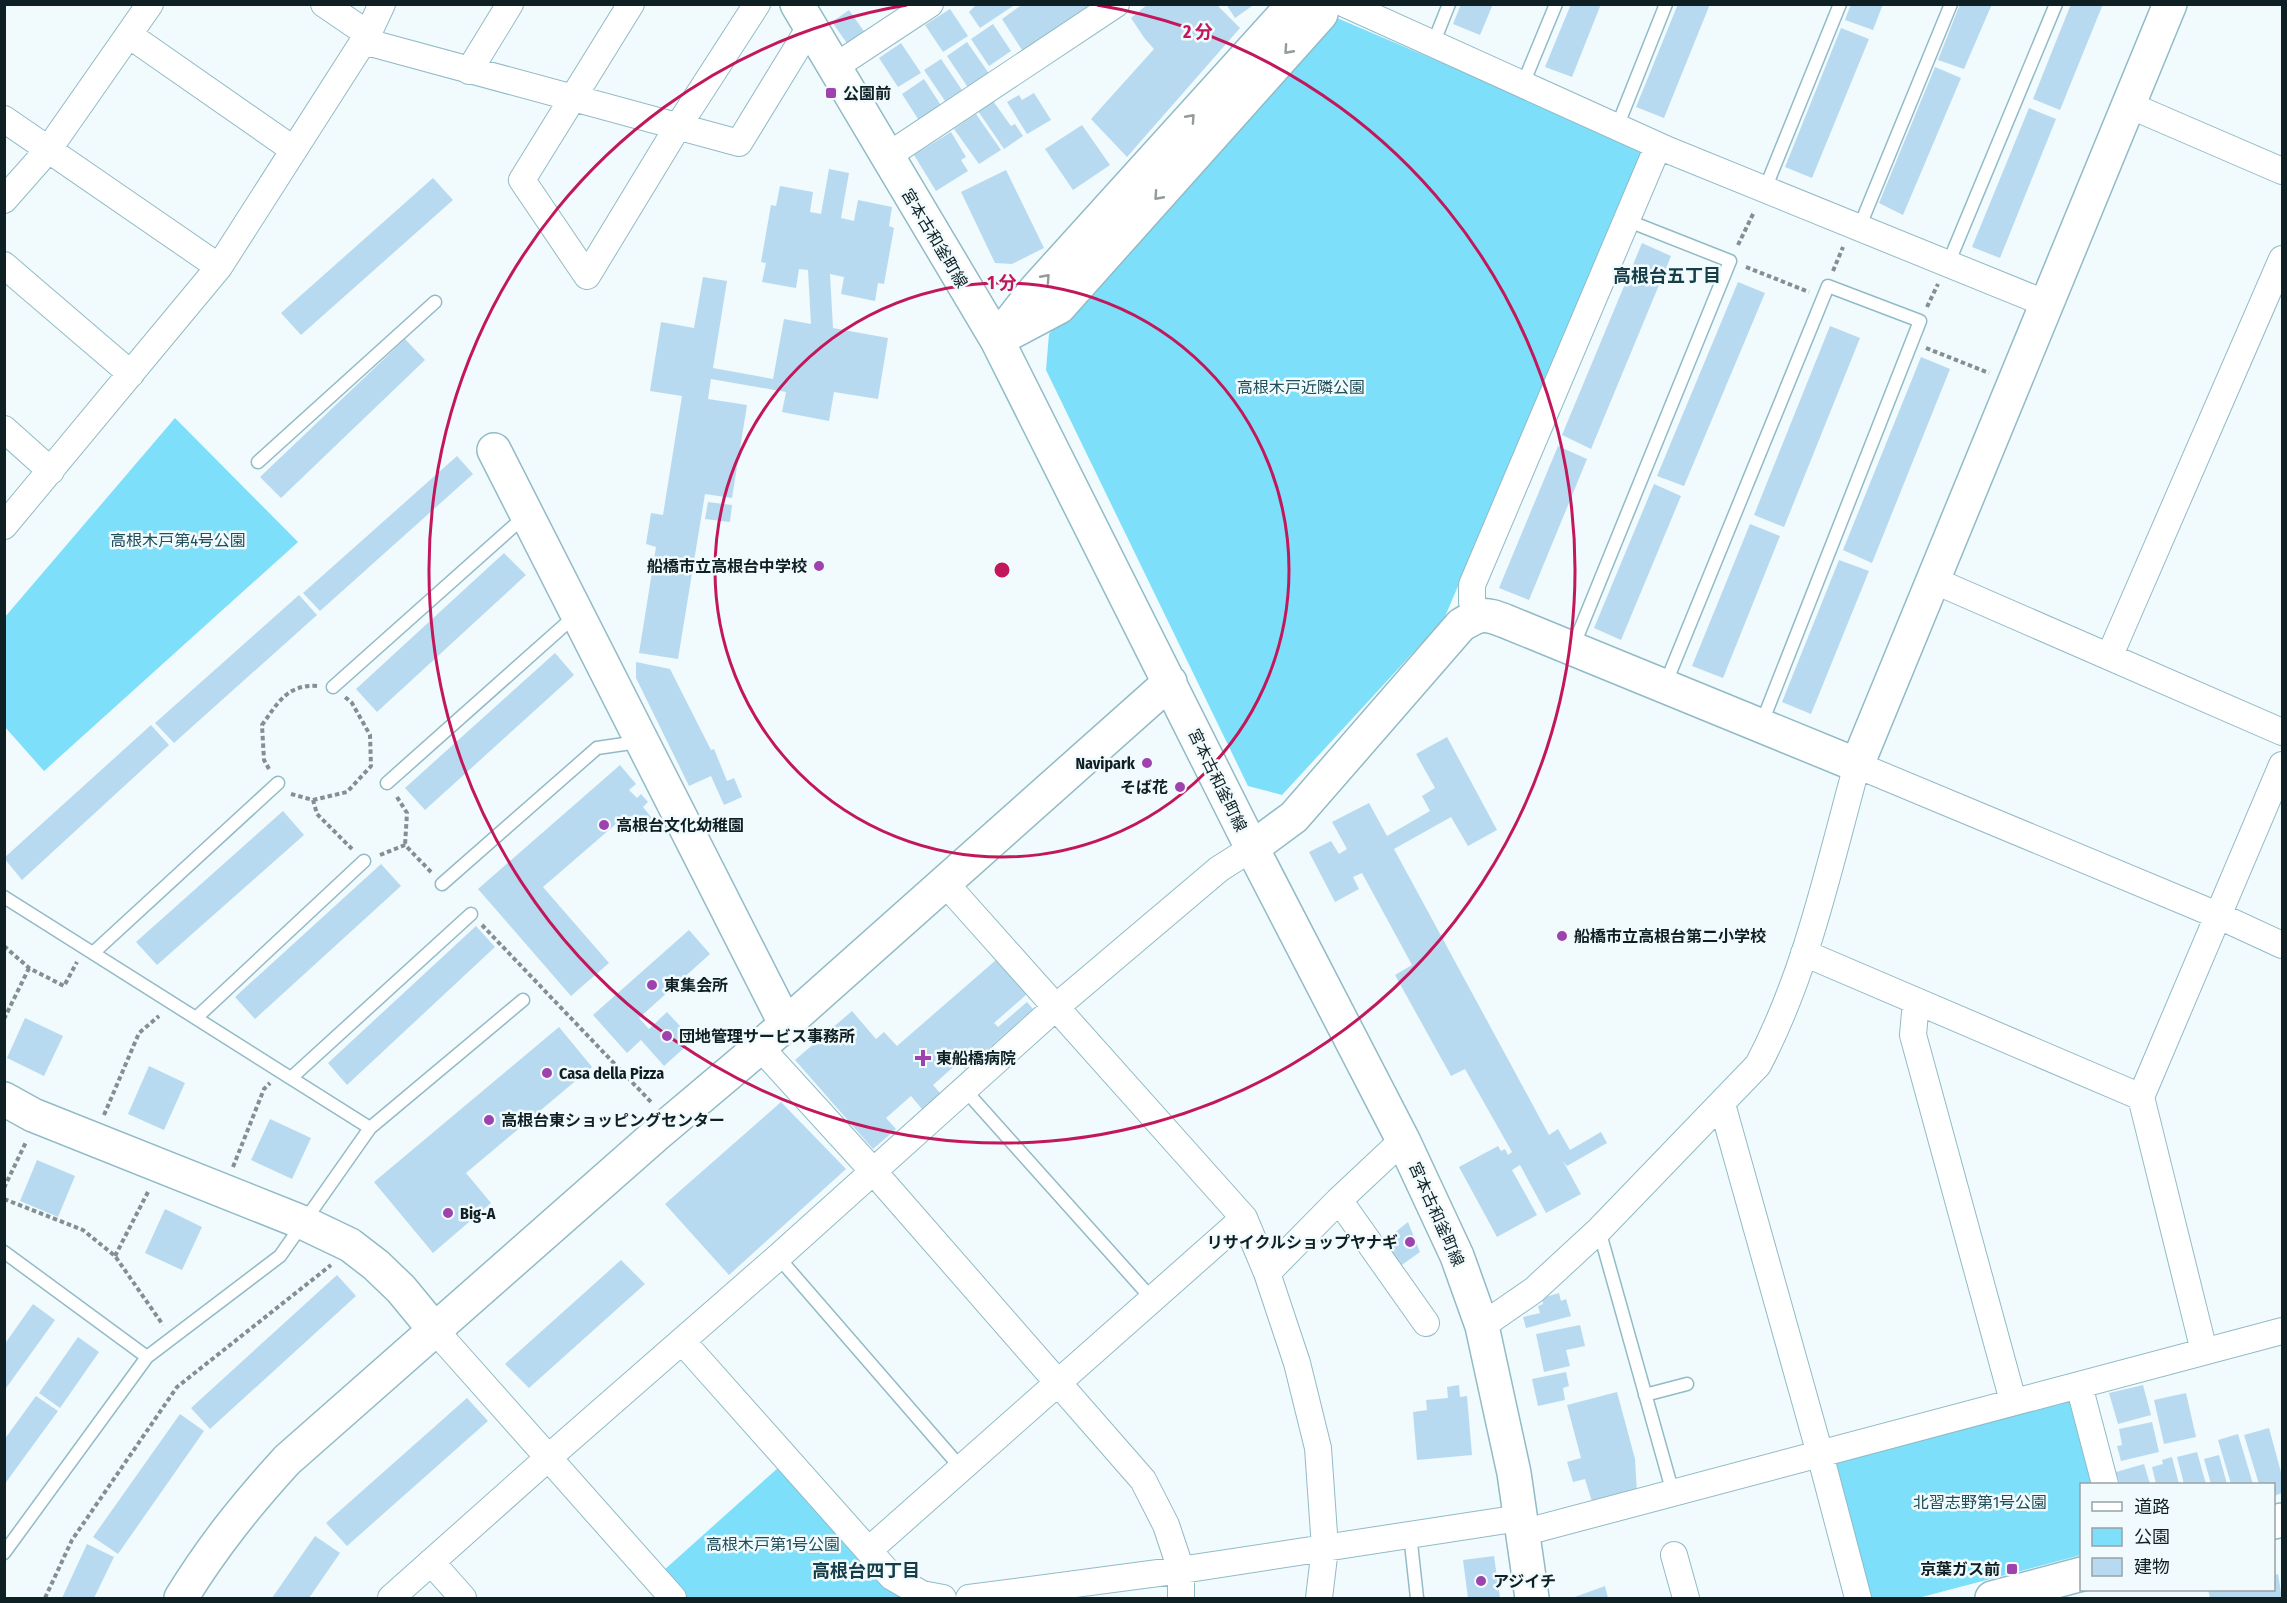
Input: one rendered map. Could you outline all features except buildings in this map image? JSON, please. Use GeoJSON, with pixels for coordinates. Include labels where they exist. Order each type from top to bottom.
{"type":"FeatureCollection","features":[{"type":"Feature","properties":{"kind":"street"},"geometry":{"type":"LineString","coordinates":[[4,200],[48,150],[150,4]]}},
{"type":"Feature","properties":{"kind":"street"},"geometry":{"type":"LineString","coordinates":[[324,4],[366,38],[470,71],[677,128],[739,142],[803,16]]}},
{"type":"Feature","properties":{"kind":"street"},"geometry":{"type":"LineString","coordinates":[[4,526],[219,267],[366,38],[382,4]]}},
{"type":"Feature","properties":{"kind":"street"},"geometry":{"type":"LineString","coordinates":[[470,71],[510,4]]}},
{"type":"Feature","properties":{"kind":"street"},"geometry":{"type":"LineString","coordinates":[[632,4],[522,180],[587,276],[677,128],[757,4]]}},
{"type":"Feature","properties":{"kind":"street"},"geometry":{"type":"LineString","coordinates":[[833,68],[930,4]]}},
{"type":"Feature","properties":{"kind":"street"},"geometry":{"type":"LineString","coordinates":[[997,340],[1036,289],[1294,4]]}},
{"type":"Feature","properties":{"kind":"street"},"geometry":{"type":"LineString","coordinates":[[997,340],[1059,307],[1321,14],[1323,4]]}},
{"type":"Feature","properties":{"kind":"street"},"geometry":{"type":"LineString","coordinates":[[1345,4],[1658,146],[2047,304]]}},
{"type":"Feature","properties":{"kind":"street"},"geometry":{"type":"LineString","coordinates":[[1482,1326],[1534,1290],[1599,1230],[1758,1065],[1774,1034],[1804,953],[1857,765],[2170,4]]}},
{"type":"Feature","properties":{"kind":"street"},"geometry":{"type":"LineString","coordinates":[[886,157],[1104,8]]}},
{"type":"Feature","properties":{"kind":"street","name":"宮本古和釜町線"},"geometry":{"type":"LineString","coordinates":[[803,16],[997,340],[1252,848],[1403,1140],[1457,1256],[1482,1326],[1514,1473],[1532,1599]]}},
{"type":"Feature","properties":{"kind":"street"},"geometry":{"type":"LineString","coordinates":[[129,35],[294,150]]}},
{"type":"Feature","properties":{"kind":"street"},"geometry":{"type":"LineString","coordinates":[[2129,105],[2283,171]]}},
{"type":"Feature","properties":{"kind":"street"},"geometry":{"type":"LineString","coordinates":[[4,119],[219,267]]}},
{"type":"Feature","properties":{"kind":"street"},"geometry":{"type":"LineString","coordinates":[[1478,615],[1472,602],[1472,585],[1658,146]]}},
{"type":"Feature","properties":{"kind":"street"},"geometry":{"type":"LineString","coordinates":[[2110,655],[2283,259]]}},
{"type":"Feature","properties":{"kind":"street"},"geometry":{"type":"LineString","coordinates":[[4,265],[131,374]]}},
{"type":"Feature","properties":{"kind":"street"},"geometry":{"type":"LineString","coordinates":[[4,429],[51,471]]}},
{"type":"Feature","properties":{"kind":"street"},"geometry":{"type":"LineString","coordinates":[[494,450],[785,1023]]}},
{"type":"Feature","properties":{"kind":"street"},"geometry":{"type":"LineString","coordinates":[[1933,580],[2283,732]]}},
{"type":"Feature","properties":{"kind":"street"},"geometry":{"type":"LineString","coordinates":[[391,1599],[778,1257],[1056,1007],[1219,869],[1294,818],[1461,625],[1478,615],[1487,614],[1572,648],[2217,915],[2283,945]]}},
{"type":"Feature","properties":{"kind":"street"},"geometry":{"type":"LineString","coordinates":[[181,1599],[213,1548],[244,1508],[287,1460],[657,1134],[760,1047],[1170,682]]}},
{"type":"Feature","properties":{"kind":"street"},"geometry":{"type":"LineString","coordinates":[[2204,1351],[2141,1097],[2283,765]]}},
{"type":"Feature","properties":{"kind":"street"},"geometry":{"type":"LineString","coordinates":[[945,883],[1245,1218],[1267,1273],[1297,1363],[1318,1448],[1325,1548],[1319,1599]]}},
{"type":"Feature","properties":{"kind":"street"},"geometry":{"type":"LineString","coordinates":[[1804,953],[2141,1097]]}},
{"type":"Feature","properties":{"kind":"street"},"geometry":{"type":"LineString","coordinates":[[1916,1001],[1913,1035],[2013,1401]]}},
{"type":"Feature","properties":{"kind":"street"},"geometry":{"type":"LineString","coordinates":[[760,1047],[873,1171],[1143,1480],[1166,1526],[1181,1570],[1181,1599]]}},
{"type":"Feature","properties":{"kind":"street"},"geometry":{"type":"LineString","coordinates":[[4,1099],[44,1119],[304,1223],[350,1245],[376,1265],[401,1289],[673,1599]]}},
{"type":"Feature","properties":{"kind":"street"},"geometry":{"type":"LineString","coordinates":[[1722,1104],[1858,1599]]}},
{"type":"Feature","properties":{"kind":"street"},"geometry":{"type":"LineString","coordinates":[[1267,1273],[1339,1200],[1403,1140]]}},
{"type":"Feature","properties":{"kind":"street"},"geometry":{"type":"LineString","coordinates":[[1339,1200],[1426,1323]]}},
{"type":"Feature","properties":{"kind":"street"},"geometry":{"type":"LineString","coordinates":[[869,1550],[1245,1218]]}},
{"type":"Feature","properties":{"kind":"street"},"geometry":{"type":"LineString","coordinates":[[969,1599],[1019,1595],[1410,1534],[1522,1526],[1673,1493],[2283,1330]]}},
{"type":"Feature","properties":{"kind":"street"},"geometry":{"type":"LineString","coordinates":[[682,1341],[892,1576],[922,1594],[943,1599]]}},
{"type":"Feature","properties":{"kind":"street"},"geometry":{"type":"LineString","coordinates":[[2079,1385],[2104,1483]]}},
{"type":"Feature","properties":{"kind":"street"},"geometry":{"type":"LineString","coordinates":[[1674,1555],[1686,1599]]}},
{"type":"Feature","properties":{"kind":"street"},"geometry":{"type":"LineString","coordinates":[[431,1562],[463,1599]]}},
{"type":"Feature","properties":{"kind":"street"},"geometry":{"type":"LineString","coordinates":[[1992,1599],[2080,1575]]}},
{"type":"Feature","properties":{"kind":"lane"},"geometry":{"type":"LineString","coordinates":[[1433,44],[1449,4]]}},
{"type":"Feature","properties":{"kind":"lane"},"geometry":{"type":"LineString","coordinates":[[1523,84],[1556,4]]}},
{"type":"Feature","properties":{"kind":"lane"},"geometry":{"type":"LineString","coordinates":[[1617,127],[1666,4]]}},
{"type":"Feature","properties":{"kind":"lane"},"geometry":{"type":"LineString","coordinates":[[1765,189],[1840,4]]}},
{"type":"Feature","properties":{"kind":"lane"},"geometry":{"type":"LineString","coordinates":[[1856,226],[1950,4]]}},
{"type":"Feature","properties":{"kind":"lane"},"geometry":{"type":"LineString","coordinates":[[1948,264],[2056,4]]}},
{"type":"Feature","properties":{"kind":"lane"},"geometry":{"type":"LineString","coordinates":[[1572,648],[1730,261],[1626,220]]}},
{"type":"Feature","properties":{"kind":"lane"},"geometry":{"type":"LineString","coordinates":[[1664,686],[1825,292],[1920,321],[1761,726]]}},
{"type":"Feature","properties":{"kind":"lane"},"geometry":{"type":"LineString","coordinates":[[258,462],[435,302]]}},
{"type":"Feature","properties":{"kind":"lane"},"geometry":{"type":"LineString","coordinates":[[333,687],[527,514]]}},
{"type":"Feature","properties":{"kind":"lane"},"geometry":{"type":"LineString","coordinates":[[387,783],[577,614]]}},
{"type":"Feature","properties":{"kind":"lane"},"geometry":{"type":"LineString","coordinates":[[442,884],[597,748],[642,741]]}},
{"type":"Feature","properties":{"kind":"lane"},"geometry":{"type":"LineString","coordinates":[[89,950],[278,783]]}},
{"type":"Feature","properties":{"kind":"lane"},"geometry":{"type":"LineString","coordinates":[[196,1018],[364,861]]}},
{"type":"Feature","properties":{"kind":"lane"},"geometry":{"type":"LineString","coordinates":[[4,897],[370,1128]]}},
{"type":"Feature","properties":{"kind":"lane"},"geometry":{"type":"LineString","coordinates":[[291,1078],[471,914]]}},
{"type":"Feature","properties":{"kind":"lane"},"geometry":{"type":"LineString","coordinates":[[4,1553],[147,1357],[280,1256],[370,1128],[523,1000]]}},
{"type":"Feature","properties":{"kind":"lane"},"geometry":{"type":"LineString","coordinates":[[965,1090],[1153,1300]]}},
{"type":"Feature","properties":{"kind":"lane"},"geometry":{"type":"LineString","coordinates":[[1599,1230],[1673,1493]]}},
{"type":"Feature","properties":{"kind":"lane"},"geometry":{"type":"LineString","coordinates":[[4,1252],[147,1357]]}},
{"type":"Feature","properties":{"kind":"lane"},"geometry":{"type":"LineString","coordinates":[[778,1257],[962,1468]]}},
{"type":"Feature","properties":{"kind":"lane"},"geometry":{"type":"LineString","coordinates":[[1645,1395],[1686,1384]]}},
{"type":"Feature","properties":{"kind":"lane"},"geometry":{"type":"LineString","coordinates":[[1410,1534],[1417,1599]]}},
{"type":"Feature","properties":{"kind":"path"},"geometry":{"type":"LineString","coordinates":[[1765,189],[1730,261],[1825,292],[1856,226]]}},
{"type":"Feature","properties":{"kind":"path"},"geometry":{"type":"LineString","coordinates":[[1920,321],[1948,264]]}},
{"type":"Feature","properties":{"kind":"path"},"geometry":{"type":"LineString","coordinates":[[1912,342],[1997,376]]}},
{"type":"Feature","properties":{"kind":"path"},"geometry":{"type":"LineString","coordinates":[[310,686],[333,687],[352,703],[370,735],[371,766],[346,792],[313,800],[283,791],[278,783],[264,760],[262,725],[286,693],[310,686]]}},
{"type":"Feature","properties":{"kind":"path"},"geometry":{"type":"LineString","coordinates":[[387,783],[407,813],[405,845],[442,884]]}},
{"type":"Feature","properties":{"kind":"path"},"geometry":{"type":"LineString","coordinates":[[313,800],[317,814],[364,861],[405,845]]}},
{"type":"Feature","properties":{"kind":"path"},"geometry":{"type":"LineString","coordinates":[[471,914],[656,1107]]}},
{"type":"Feature","properties":{"kind":"path"},"geometry":{"type":"LineString","coordinates":[[4,946],[29,968],[64,986],[89,950]]}},
{"type":"Feature","properties":{"kind":"path"},"geometry":{"type":"LineString","coordinates":[[4,1018],[29,968]]}},
{"type":"Feature","properties":{"kind":"path"},"geometry":{"type":"LineString","coordinates":[[100,1126],[139,1033],[173,1004]]}},
{"type":"Feature","properties":{"kind":"path"},"geometry":{"type":"LineString","coordinates":[[229,1176],[264,1089],[280,1071]]}},
{"type":"Feature","properties":{"kind":"path"},"geometry":{"type":"LineString","coordinates":[[4,1188],[26,1141]]}},
{"type":"Feature","properties":{"kind":"path"},"geometry":{"type":"LineString","coordinates":[[115,1256],[153,1182]]}},
{"type":"Feature","properties":{"kind":"path"},"geometry":{"type":"LineString","coordinates":[[4,1199],[82,1230],[115,1256],[172,1338]]}},
{"type":"Feature","properties":{"kind":"path"},"geometry":{"type":"LineString","coordinates":[[45,1599],[72,1540],[177,1387],[339,1258]]}},
{"type":"Feature","properties":{"kind":"green space","name":"高根木戸近隣公園"},"geometry":{"type":"Polygon","coordinates":[[[1337,18],[1644,149],[1444,619],[1282,795],[1248,786],[1046,370],[1049,334],[1327,23],[1337,18]]]}},
{"type":"Feature","properties":{"kind":"green space","name":"高根木戸第4号公園"},"geometry":{"type":"Polygon","coordinates":[[[175,418],[298,542],[44,771],[5,727],[5,617],[175,418]]]}},
{"type":"Feature","properties":{"kind":"green space","name":"北習志野第1号公園"},"geometry":{"type":"Polygon","coordinates":[[[2063,1400],[2075,1404],[2096,1483],[2080,1483],[2080,1555],[1918,1598],[1868,1598],[1832,1470],[1839,1461],[2063,1400]]]}},
{"type":"Feature","properties":{"kind":"green space","name":"高根木戸第1号公園"},"geometry":{"type":"Polygon","coordinates":[[[779,1467],[907,1598],[687,1598],[663,1571],[779,1467]]]}},
{"type":"Feature","properties":{"kind":"place","name":"公園前"},"geometry":{"type":"Point","coordinates":[831,93]}},
{"type":"Feature","properties":{"kind":"place","name":"船橋市立高根台中学校"},"geometry":{"type":"Point","coordinates":[819,566]}},
{"type":"Feature","properties":{"kind":"place","name":"Navipark"},"geometry":{"type":"Point","coordinates":[1147,763]}},
{"type":"Feature","properties":{"kind":"place","name":"そば花"},"geometry":{"type":"Point","coordinates":[1180,787]}},
{"type":"Feature","properties":{"kind":"place","name":"高根台文化幼稚園"},"geometry":{"type":"Point","coordinates":[604,825]}},
{"type":"Feature","properties":{"kind":"place","name":"船橋市立高根台第二小学校"},"geometry":{"type":"Point","coordinates":[1562,936]}},
{"type":"Feature","properties":{"kind":"place","name":"東集会所"},"geometry":{"type":"Point","coordinates":[652,985]}},
{"type":"Feature","properties":{"kind":"place","name":"団地管理サービス事務所"},"geometry":{"type":"Point","coordinates":[667,1036]}},
{"type":"Feature","properties":{"kind":"place","name":"東船橋病院"},"geometry":{"type":"Point","coordinates":[923,1058]}},
{"type":"Feature","properties":{"kind":"place","name":"Casa della Pizza"},"geometry":{"type":"Point","coordinates":[547,1073]}},
{"type":"Feature","properties":{"kind":"place","name":"高根台東ショッピングセンター"},"geometry":{"type":"Point","coordinates":[489,1120]}},
{"type":"Feature","properties":{"kind":"place","name":"Big-A"},"geometry":{"type":"Point","coordinates":[448,1213]}},
{"type":"Feature","properties":{"kind":"place","name":"リサイクルショップヤナギ"},"geometry":{"type":"Point","coordinates":[1410,1242]}},
{"type":"Feature","properties":{"kind":"place","name":"京葉ガス前"},"geometry":{"type":"Point","coordinates":[2012,1569]}},
{"type":"Feature","properties":{"kind":"place","name":"アジイチ"},"geometry":{"type":"Point","coordinates":[1481,1581]}},
{"type":"Feature","properties":{"kind":"district","name":"高根台五丁目"},"geometry":{"type":"Point","coordinates":[1667,276]}},
{"type":"Feature","properties":{"kind":"district","name":"高根台四丁目"},"geometry":{"type":"Point","coordinates":[866,1571]}}]}
